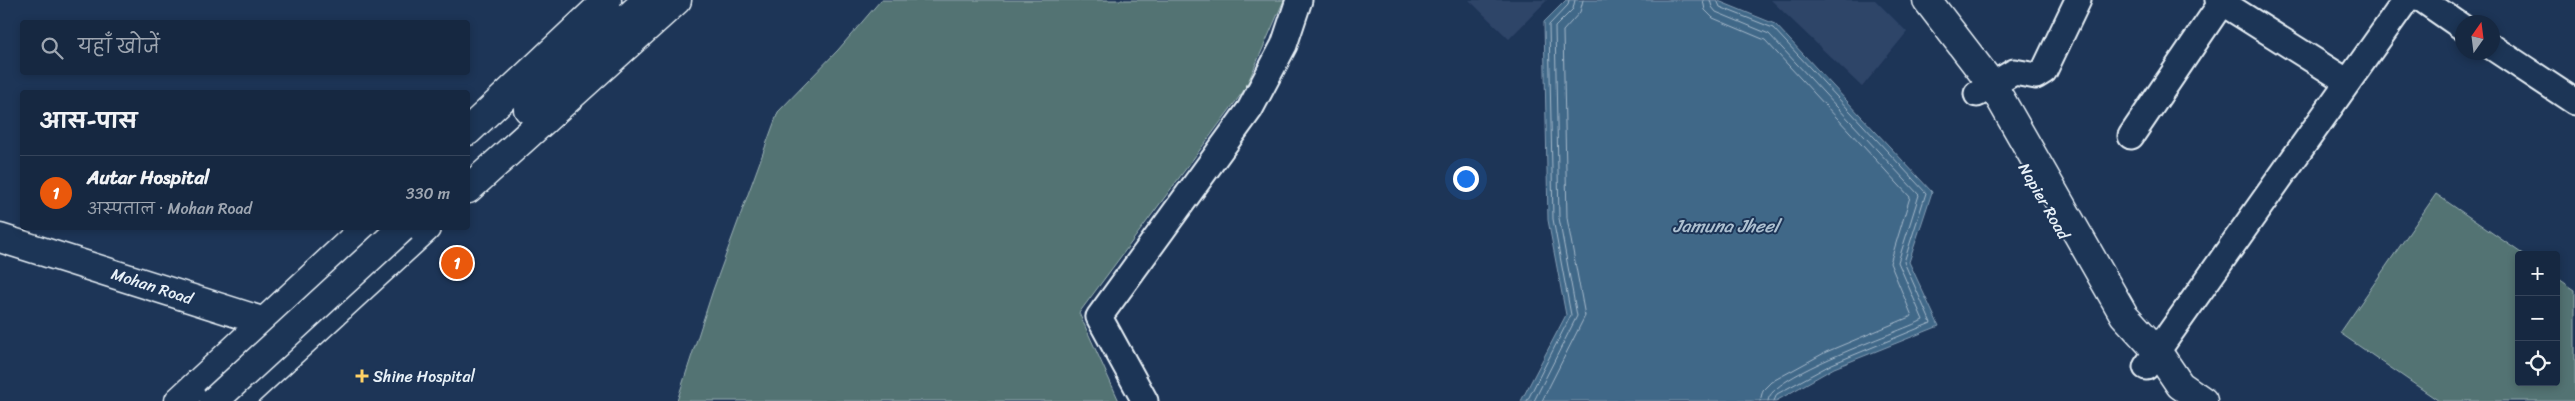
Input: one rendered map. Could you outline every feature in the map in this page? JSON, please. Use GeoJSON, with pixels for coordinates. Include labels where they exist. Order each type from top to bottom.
{"type":"FeatureCollection","features":[{"type":"Feature","properties":{"kind":"main road"},"geometry":{"type":"LineString","coordinates":[[470,129],[607,0]]}},
{"type":"Feature","properties":{"kind":"main road"},"geometry":{"type":"LineString","coordinates":[[470,164],[647,0]]}},
{"type":"Feature","properties":{"kind":"main road"},"geometry":{"type":"LineString","coordinates":[[470,188],[677,0]]}},
{"type":"Feature","properties":{"kind":"main road","name":"Napier Road"},"geometry":{"type":"LineString","coordinates":[[1909,0],[1985,90],[2014,149],[2118,332],[2152,359],[2166,392],[2178,401]]}},
{"type":"Feature","properties":{"kind":"main road"},"geometry":{"type":"LineString","coordinates":[[1927,0],[1985,90]]}},
{"type":"Feature","properties":{"kind":"main road"},"geometry":{"type":"LineString","coordinates":[[179,401],[363,230]]}},
{"type":"Feature","properties":{"kind":"main road"},"geometry":{"type":"LineString","coordinates":[[214,401],[400,230]]}},
{"type":"Feature","properties":{"kind":"main road"},"geometry":{"type":"LineString","coordinates":[[238,401],[424,230]]}},
{"type":"Feature","properties":{"kind":"main road","name":"Mohan Road"},"geometry":{"type":"LineString","coordinates":[[0,238],[265,322],[298,345]]}},
{"type":"Feature","properties":{"kind":"main road"},"geometry":{"type":"LineString","coordinates":[[2152,359],[2180,385],[2203,401]]}},
{"type":"Feature","properties":{"kind":"street"},"geometry":{"type":"LineString","coordinates":[[1145,401],[1099,317],[1250,108],[1284,45],[1299,0]]}},
{"type":"Feature","properties":{"kind":"street"},"geometry":{"type":"LineString","coordinates":[[1985,90],[2014,72],[2036,76],[2044,71],[2078,0]]}},
{"type":"Feature","properties":{"kind":"street"},"geometry":{"type":"LineString","coordinates":[[2152,359],[2406,0]]}},
{"type":"Feature","properties":{"kind":"street"},"geometry":{"type":"LineString","coordinates":[[2423,0],[2455,21]]}},
{"type":"Feature","properties":{"kind":"street"},"geometry":{"type":"LineString","coordinates":[[2131,136],[2220,1],[2348,82]]}},
{"type":"Feature","properties":{"kind":"street"},"geometry":{"type":"LineString","coordinates":[[2500,52],[2575,102]]}},
{"type":"Feature","properties":{"kind":"shaded area"},"geometry":{"type":"Polygon","coordinates":[[[1469,0],[1547,0],[1509,39],[1469,0]]]}},
{"type":"Feature","properties":{"kind":"shaded area"},"geometry":{"type":"Polygon","coordinates":[[[1771,0],[1875,0],[1907,32],[1862,87],[1771,0]]]}},
{"type":"Feature","properties":{"kind":"green space"},"geometry":{"type":"Polygon","coordinates":[[[881,0],[1284,0],[1245,89],[1079,313],[1119,401],[677,401],[713,290],[778,112],[838,50],[881,0]]]}},
{"type":"Feature","properties":{"kind":"green space"},"geometry":{"type":"Polygon","coordinates":[[[2436,194],[2518,251],[2515,251],[2515,386],[2560,386],[2560,280],[2575,290],[2575,401],[2439,401],[2340,333],[2436,194]]]}},
{"type":"Feature","properties":{"kind":"water","name":"Jamuna Jheel"},"geometry":{"type":"Polygon","coordinates":[[[1566,0],[1716,0],[1775,24],[1932,192],[1909,262],[1939,326],[1834,368],[1776,401],[1521,401],[1566,315],[1548,220],[1544,22],[1566,0]]]}},
{"type":"Feature","properties":{"kind":"place","name":"Autar Hospital"},"geometry":{"type":"Point","coordinates":[457,263]}},
{"type":"Feature","properties":{"kind":"place","name":"Shine Hospital"},"geometry":{"type":"Point","coordinates":[362,376]}}]}
